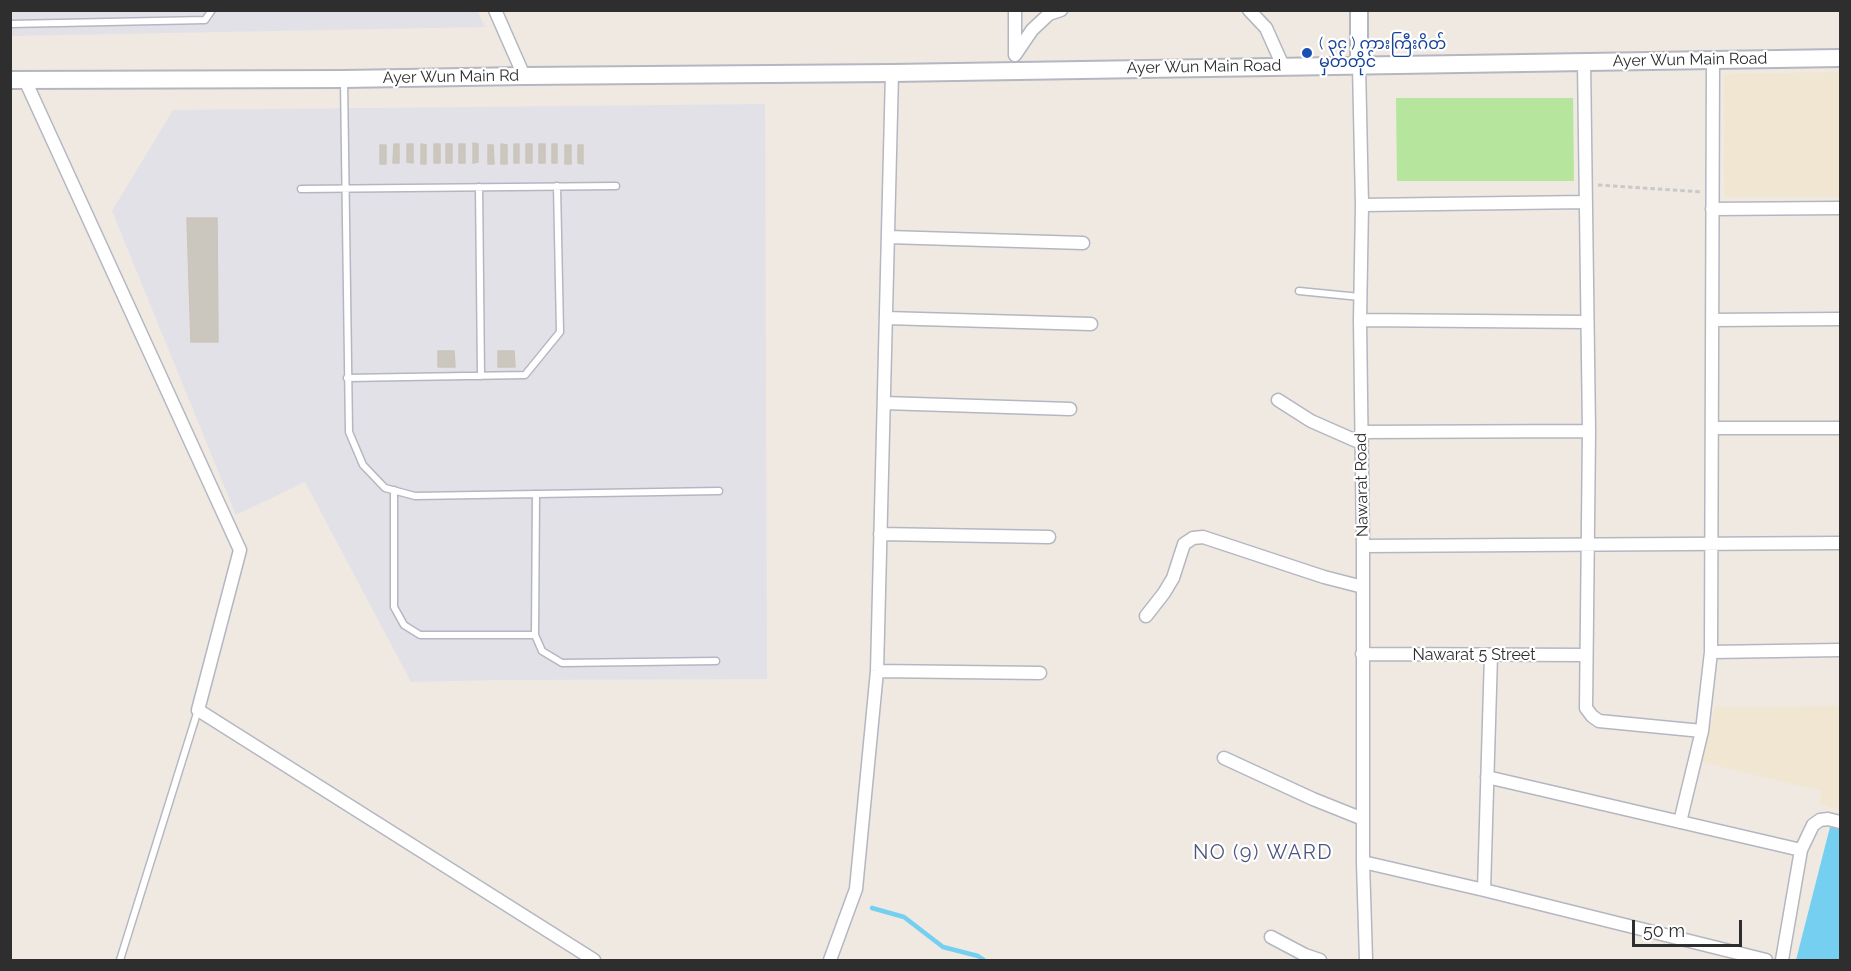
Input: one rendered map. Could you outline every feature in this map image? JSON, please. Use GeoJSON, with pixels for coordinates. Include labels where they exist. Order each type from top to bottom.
{"type":"FeatureCollection","features":[{"type":"Feature","properties":{"kind":"main road","name":"Nawarat Road"},"geometry":{"type":"LineString","coordinates":[[1359,10],[1359,65]]}},
{"type":"Feature","properties":{"kind":"main road","name":"Ayer Wun Main Road"},"geometry":{"type":"LineString","coordinates":[[892,73],[1015,63],[1283,66],[1840,58]]}},
{"type":"Feature","properties":{"kind":"main road","name":"Ayer Wun Main Rd"},"geometry":{"type":"LineString","coordinates":[[18,80],[892,73]]}},
{"type":"Feature","properties":{"kind":"street"},"geometry":{"type":"LineString","coordinates":[[495,10],[524,76]]}},
{"type":"Feature","properties":{"kind":"street"},"geometry":{"type":"LineString","coordinates":[[1015,10],[1015,63]]}},
{"type":"Feature","properties":{"kind":"street"},"geometry":{"type":"LineString","coordinates":[[1015,63],[1032,30],[1049,14],[1060,10]]}},
{"type":"Feature","properties":{"kind":"street"},"geometry":{"type":"LineString","coordinates":[[1249,10],[1266,28],[1283,66]]}},
{"type":"Feature","properties":{"kind":"street"},"geometry":{"type":"LineString","coordinates":[[1680,822],[1702,731],[1711,652],[1713,60]]}},
{"type":"Feature","properties":{"kind":"street"},"geometry":{"type":"LineString","coordinates":[[1584,61],[1588,431],[1586,708],[1599,721],[1702,731]]}},
{"type":"Feature","properties":{"kind":"street","name":"Nawarat Road"},"geometry":{"type":"LineString","coordinates":[[1359,65],[1362,206],[1360,320],[1363,862],[1366,960]]}},
{"type":"Feature","properties":{"kind":"street"},"geometry":{"type":"LineString","coordinates":[[830,960],[856,888],[877,671],[892,73]]}},
{"type":"Feature","properties":{"kind":"street"},"geometry":{"type":"LineString","coordinates":[[18,80],[240,550],[198,710],[594,960]]}},
{"type":"Feature","properties":{"kind":"street"},"geometry":{"type":"LineString","coordinates":[[1362,206],[1586,202]]}},
{"type":"Feature","properties":{"kind":"street"},"geometry":{"type":"LineString","coordinates":[[1712,209],[1840,207]]}},
{"type":"Feature","properties":{"kind":"street"},"geometry":{"type":"LineString","coordinates":[[888,237],[1083,243]]}},
{"type":"Feature","properties":{"kind":"street"},"geometry":{"type":"LineString","coordinates":[[886,318],[1091,324]]}},
{"type":"Feature","properties":{"kind":"street"},"geometry":{"type":"LineString","coordinates":[[1712,320],[1840,319]]}},
{"type":"Feature","properties":{"kind":"street"},"geometry":{"type":"LineString","coordinates":[[1360,320],[1587,322]]}},
{"type":"Feature","properties":{"kind":"street"},"geometry":{"type":"LineString","coordinates":[[1278,400],[1311,421],[1361,437],[1588,431]]}},
{"type":"Feature","properties":{"kind":"street"},"geometry":{"type":"LineString","coordinates":[[884,403],[1070,409]]}},
{"type":"Feature","properties":{"kind":"street"},"geometry":{"type":"LineString","coordinates":[[1712,428],[1840,428]]}},
{"type":"Feature","properties":{"kind":"street"},"geometry":{"type":"LineString","coordinates":[[880,534],[1049,537]]}},
{"type":"Feature","properties":{"kind":"street"},"geometry":{"type":"LineString","coordinates":[[1146,616],[1173,578],[1184,544],[1193,538],[1203,537],[1313,574],[1363,587]]}},
{"type":"Feature","properties":{"kind":"street"},"geometry":{"type":"LineString","coordinates":[[1363,546],[1840,543]]}},
{"type":"Feature","properties":{"kind":"street"},"geometry":{"type":"LineString","coordinates":[[1711,652],[1840,650]]}},
{"type":"Feature","properties":{"kind":"street","name":"Nawarat 5 Street"},"geometry":{"type":"LineString","coordinates":[[1362,654],[1586,656]]}},
{"type":"Feature","properties":{"kind":"street"},"geometry":{"type":"LineString","coordinates":[[1484,890],[1491,655]]}},
{"type":"Feature","properties":{"kind":"street"},"geometry":{"type":"LineString","coordinates":[[877,671],[1040,673]]}},
{"type":"Feature","properties":{"kind":"street"},"geometry":{"type":"LineString","coordinates":[[1224,758],[1363,819]]}},
{"type":"Feature","properties":{"kind":"street"},"geometry":{"type":"LineString","coordinates":[[1487,777],[1801,849]]}},
{"type":"Feature","properties":{"kind":"street"},"geometry":{"type":"LineString","coordinates":[[1782,960],[1801,849],[1813,825],[1820,820],[1840,822]]}},
{"type":"Feature","properties":{"kind":"street"},"geometry":{"type":"LineString","coordinates":[[1363,862],[1766,960]]}},
{"type":"Feature","properties":{"kind":"street"},"geometry":{"type":"LineString","coordinates":[[1271,937],[1305,955],[1320,960]]}},
{"type":"Feature","properties":{"kind":"lane"},"geometry":{"type":"LineString","coordinates":[[10,24],[205,20],[212,10]]}},
{"type":"Feature","properties":{"kind":"lane"},"geometry":{"type":"LineString","coordinates":[[344,79],[349,432],[363,465],[385,488],[415,496],[719,491]]}},
{"type":"Feature","properties":{"kind":"lane"},"geometry":{"type":"LineString","coordinates":[[347,378],[525,375],[560,332],[557,186]]}},
{"type":"Feature","properties":{"kind":"lane"},"geometry":{"type":"LineString","coordinates":[[301,189],[616,186]]}},
{"type":"Feature","properties":{"kind":"lane"},"geometry":{"type":"LineString","coordinates":[[479,187],[481,376]]}},
{"type":"Feature","properties":{"kind":"lane"},"geometry":{"type":"LineString","coordinates":[[1299,291],[1360,297]]}},
{"type":"Feature","properties":{"kind":"lane"},"geometry":{"type":"LineString","coordinates":[[394,490],[394,607],[404,625],[420,634],[535,635]]}},
{"type":"Feature","properties":{"kind":"lane"},"geometry":{"type":"LineString","coordinates":[[536,494],[535,635],[542,651],[562,663],[716,661]]}},
{"type":"Feature","properties":{"kind":"lane"},"geometry":{"type":"LineString","coordinates":[[120,960],[198,710]]}},
{"type":"Feature","properties":{"kind":"path"},"geometry":{"type":"LineString","coordinates":[[1586,184],[1713,192]]}},
{"type":"Feature","properties":{"kind":"shaded area"},"geometry":{"type":"Polygon","coordinates":[[[477,10],[485,27],[11,36],[10,11],[477,10]]]}},
{"type":"Feature","properties":{"kind":"shaded area"},"geometry":{"type":"Polygon","coordinates":[[[1840,72],[1840,197],[1724,197],[1724,74],[1840,72]]]}},
{"type":"Feature","properties":{"kind":"shaded area"},"geometry":{"type":"Polygon","coordinates":[[[765,104],[767,679],[411,682],[305,482],[236,515],[112,211],[173,110],[765,104]]]}},
{"type":"Feature","properties":{"kind":"shaded area"},"geometry":{"type":"Polygon","coordinates":[[[1840,706],[1840,810],[1819,804],[1822,791],[1701,762],[1715,707],[1840,706]]]}},
{"type":"Feature","properties":{"kind":"green space"},"geometry":{"type":"Polygon","coordinates":[[[1396,98],[1573,98],[1574,181],[1397,181],[1396,98]]]}},
{"type":"Feature","properties":{"kind":"water"},"geometry":{"type":"Polygon","coordinates":[[[1830,827],[1840,829],[1840,960],[1796,960],[1830,827]]]}},
{"type":"Feature","properties":{"kind":"building"},"geometry":{"type":"Polygon","coordinates":[[[473,143],[478,144],[478,162],[473,163],[473,143]]]}},
{"type":"Feature","properties":{"kind":"building"},"geometry":{"type":"Polygon","coordinates":[[[394,144],[399,144],[399,163],[393,163],[394,144]]]}},
{"type":"Feature","properties":{"kind":"building"},"geometry":{"type":"Polygon","coordinates":[[[407,144],[413,144],[413,163],[407,162],[407,144]]]}},
{"type":"Feature","properties":{"kind":"building"},"geometry":{"type":"Polygon","coordinates":[[[421,144],[426,145],[426,164],[421,164],[421,144]]]}},
{"type":"Feature","properties":{"kind":"building"},"geometry":{"type":"Polygon","coordinates":[[[434,144],[440,144],[440,163],[434,163],[434,144]]]}},
{"type":"Feature","properties":{"kind":"building"},"geometry":{"type":"Polygon","coordinates":[[[446,144],[452,144],[452,163],[446,163],[446,144]]]}},
{"type":"Feature","properties":{"kind":"building"},"geometry":{"type":"Polygon","coordinates":[[[459,144],[465,144],[465,163],[459,163],[459,144]]]}},
{"type":"Feature","properties":{"kind":"building"},"geometry":{"type":"Polygon","coordinates":[[[501,144],[507,145],[507,164],[501,164],[501,144]]]}},
{"type":"Feature","properties":{"kind":"building"},"geometry":{"type":"Polygon","coordinates":[[[514,144],[519,144],[519,163],[514,163],[514,144]]]}},
{"type":"Feature","properties":{"kind":"building"},"geometry":{"type":"Polygon","coordinates":[[[526,144],[532,144],[532,163],[526,163],[526,144]]]}},
{"type":"Feature","properties":{"kind":"building"},"geometry":{"type":"Polygon","coordinates":[[[539,144],[545,144],[545,163],[539,163],[539,144]]]}},
{"type":"Feature","properties":{"kind":"building"},"geometry":{"type":"Polygon","coordinates":[[[552,144],[557,144],[557,163],[552,163],[552,144]]]}},
{"type":"Feature","properties":{"kind":"building"},"geometry":{"type":"Polygon","coordinates":[[[380,145],[386,145],[386,164],[380,164],[380,145]]]}},
{"type":"Feature","properties":{"kind":"building"},"geometry":{"type":"Polygon","coordinates":[[[488,145],[493,145],[494,164],[488,164],[488,145]]]}},
{"type":"Feature","properties":{"kind":"building"},"geometry":{"type":"Polygon","coordinates":[[[565,145],[571,145],[571,164],[565,164],[565,145]]]}},
{"type":"Feature","properties":{"kind":"building"},"geometry":{"type":"Polygon","coordinates":[[[578,145],[583,145],[583,164],[578,163],[578,145]]]}},
{"type":"Feature","properties":{"kind":"building"},"geometry":{"type":"Polygon","coordinates":[[[187,218],[217,218],[218,342],[191,342],[187,218]]]}},
{"type":"Feature","properties":{"kind":"building"},"geometry":{"type":"Polygon","coordinates":[[[438,351],[454,351],[455,367],[438,367],[438,351]]]}},
{"type":"Feature","properties":{"kind":"building"},"geometry":{"type":"Polygon","coordinates":[[[498,351],[514,351],[515,367],[498,367],[498,351]]]}},
{"type":"Feature","properties":{"kind":"waterway"},"geometry":{"type":"LineString","coordinates":[[872,908],[904,917],[943,947],[978,956],[984,960]]}},
{"type":"Feature","properties":{"kind":"place","name":"( ၃၄ ) ကားကြီးဂိတ် မှတ်တိုင်"},"geometry":{"type":"Point","coordinates":[1307,53]}},
{"type":"Feature","properties":{"kind":"district","name":"NO (9) WARD"},"geometry":{"type":"Point","coordinates":[1263,853]}}]}
